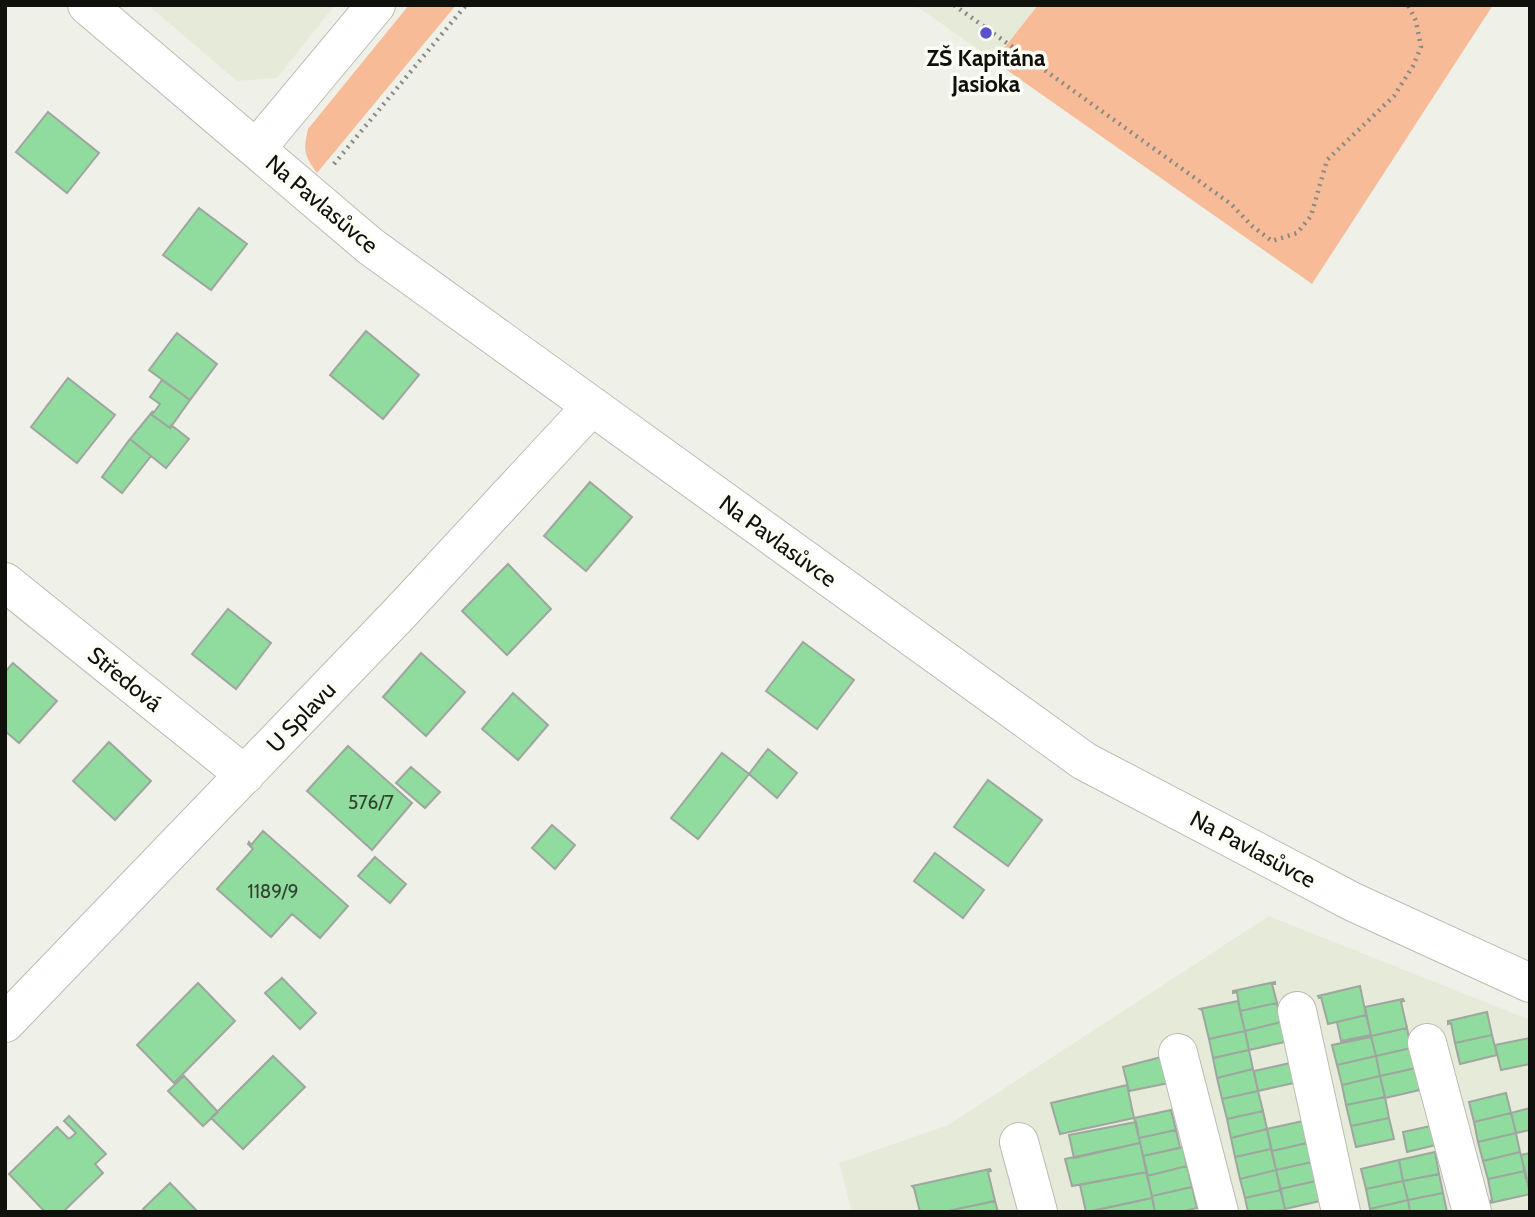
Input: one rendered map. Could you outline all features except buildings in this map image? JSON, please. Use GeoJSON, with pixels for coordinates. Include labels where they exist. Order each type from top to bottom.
{"type":"FeatureCollection","features":[{"type":"Feature","properties":{"kind":"street","name":"Na Pavlasůvce"},"geometry":{"type":"LineString","coordinates":[[87,5],[370,246],[1084,761],[1353,902],[1530,983]]}},
{"type":"Feature","properties":{"kind":"street"},"geometry":{"type":"LineString","coordinates":[[256,149],[376,5]]}},
{"type":"Feature","properties":{"kind":"street","name":"U Splavu"},"geometry":{"type":"LineString","coordinates":[[5,1023],[408,604],[592,406]]}},
{"type":"Feature","properties":{"kind":"street","name":"Středová"},"geometry":{"type":"LineString","coordinates":[[5,582],[245,775]]}},
{"type":"Feature","properties":{"kind":"street"},"geometry":{"type":"LineString","coordinates":[[1297,1011],[1341,1212]]}},
{"type":"Feature","properties":{"kind":"street"},"geometry":{"type":"LineString","coordinates":[[1427,1043],[1472,1212]]}},
{"type":"Feature","properties":{"kind":"street"},"geometry":{"type":"LineString","coordinates":[[1178,1053],[1219,1212]]}},
{"type":"Feature","properties":{"kind":"street"},"geometry":{"type":"LineString","coordinates":[[1019,1142],[1038,1212]]}},
{"type":"Feature","properties":{"kind":"path"},"geometry":{"type":"LineString","coordinates":[[309,194],[466,5]]}},
{"type":"Feature","properties":{"kind":"path"},"geometry":{"type":"LineString","coordinates":[[954,5],[1231,204],[1252,226],[1272,241],[1297,233],[1311,216],[1327,160],[1394,96],[1413,66],[1421,47],[1416,21],[1408,5]]}},
{"type":"Feature","properties":{"kind":"shaded area"},"geometry":{"type":"Polygon","coordinates":[[[148,5],[335,5],[277,78],[237,81],[148,5]]]}},
{"type":"Feature","properties":{"kind":"shaded area"},"geometry":{"type":"Polygon","coordinates":[[[409,5],[456,5],[317,173],[306,152],[308,129],[409,5]]]}},
{"type":"Feature","properties":{"kind":"shaded area","name":"ZŠ Kapitána Jasioka"},"geometry":{"type":"Polygon","coordinates":[[[915,5],[1038,5],[994,61],[915,5]]]}},
{"type":"Feature","properties":{"kind":"shaded area"},"geometry":{"type":"Polygon","coordinates":[[[1038,5],[1493,5],[1312,284],[994,61],[1038,5]]]}},
{"type":"Feature","properties":{"kind":"shaded area"},"geometry":{"type":"Polygon","coordinates":[[[1269,916],[1530,1020],[1530,1212],[852,1212],[839,1163],[948,1125],[1269,916]]]}},
{"type":"Feature","properties":{"kind":"place","name":"ZŠ Kapitána Jasioka"},"geometry":{"type":"Point","coordinates":[986,33]}}]}
